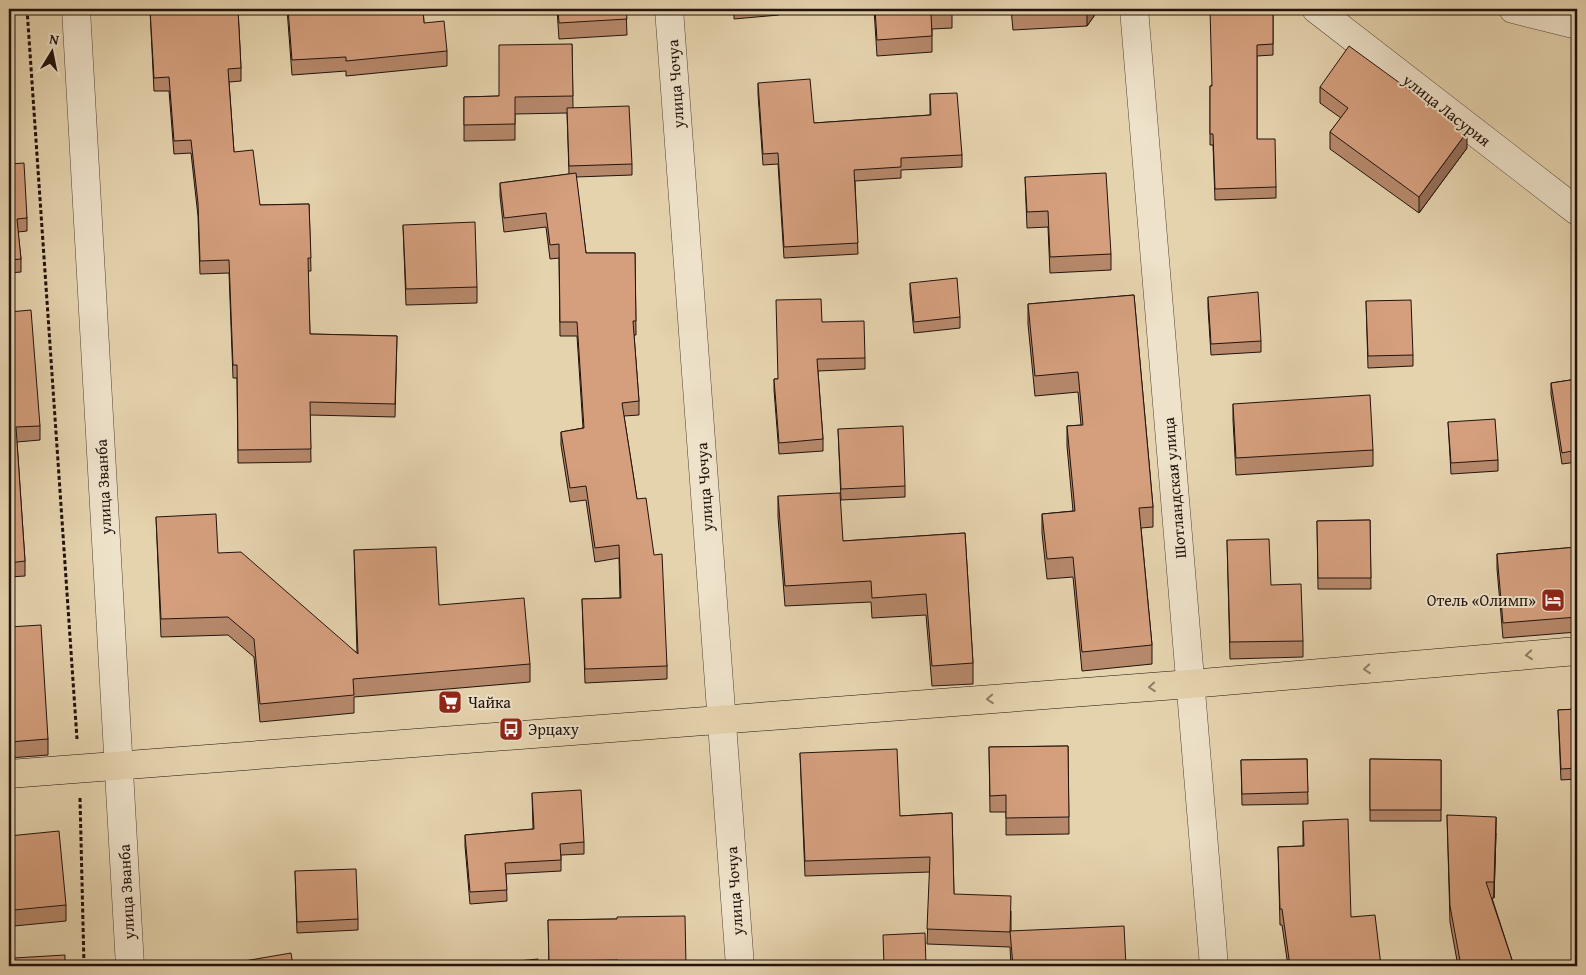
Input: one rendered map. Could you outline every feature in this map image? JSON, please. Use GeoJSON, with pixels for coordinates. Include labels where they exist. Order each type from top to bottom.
{"type":"FeatureCollection","features":[{"type":"Feature","properties":{"kind":"highway"},"geometry":{"type":"LineString","coordinates":[[9,774],[1190,684],[1577,651]]}},
{"type":"Feature","properties":{"kind":"street","name":"улица Званба"},"geometry":{"type":"LineString","coordinates":[[76,9],[130,966]]}},
{"type":"Feature","properties":{"kind":"street","name":"улица Чочуа"},"geometry":{"type":"LineString","coordinates":[[669,9],[740,966]]}},
{"type":"Feature","properties":{"kind":"street","name":"Шотландская улица"},"geometry":{"type":"LineString","coordinates":[[1134,9],[1214,966]]}},
{"type":"Feature","properties":{"kind":"street","name":"улица Ласурия"},"geometry":{"type":"LineString","coordinates":[[1316,9],[1577,210]]}},
{"type":"Feature","properties":{"kind":"street"},"geometry":{"type":"LineString","coordinates":[[1513,9],[1577,25]]}},
{"type":"Feature","properties":{"kind":"path"},"geometry":{"type":"LineString","coordinates":[[27,9],[79,768],[84,966]]}},
{"type":"Feature","properties":{"kind":"building"},"geometry":{"type":"Polygon","coordinates":[[[150,9],[238,9],[241,68],[228,69],[234,152],[253,150],[260,205],[309,204],[311,258],[308,258],[310,334],[397,336],[395,404],[310,402],[311,449],[238,450],[237,365],[233,365],[229,260],[200,261],[198,203],[191,140],[174,141],[169,77],[154,78],[150,9]]]}},
{"type":"Feature","properties":{"kind":"building"},"geometry":{"type":"Polygon","coordinates":[[[288,9],[423,9],[424,23],[444,21],[447,51],[346,61],[346,57],[292,60],[288,9]]]}},
{"type":"Feature","properties":{"kind":"building"},"geometry":{"type":"Polygon","coordinates":[[[558,9],[626,9],[627,19],[559,23],[558,9]]]}},
{"type":"Feature","properties":{"kind":"building"},"geometry":{"type":"Polygon","coordinates":[[[875,9],[952,9],[952,12],[931,13],[932,36],[877,40],[875,9]]]}},
{"type":"Feature","properties":{"kind":"building"},"geometry":{"type":"Polygon","coordinates":[[[1012,9],[1088,9],[1013,14],[1012,9]]]}},
{"type":"Feature","properties":{"kind":"building"},"geometry":{"type":"Polygon","coordinates":[[[1210,9],[1273,9],[1273,44],[1257,45],[1257,139],[1275,139],[1276,187],[1215,189],[1213,134],[1210,134],[1210,86],[1212,86],[1210,9]]]}},
{"type":"Feature","properties":{"kind":"building"},"geometry":{"type":"Polygon","coordinates":[[[572,44],[573,96],[515,97],[515,124],[464,125],[464,97],[499,96],[499,45],[572,44]]]}},
{"type":"Feature","properties":{"kind":"building"},"geometry":{"type":"Polygon","coordinates":[[[1349,46],[1467,132],[1419,197],[1330,132],[1348,108],[1320,87],[1349,46]]]}},
{"type":"Feature","properties":{"kind":"building"},"geometry":{"type":"Polygon","coordinates":[[[810,79],[814,123],[931,115],[930,94],[957,93],[962,155],[901,158],[901,167],[854,170],[858,243],[784,247],[778,153],[763,154],[758,83],[810,79]]]}},
{"type":"Feature","properties":{"kind":"building"},"geometry":{"type":"Polygon","coordinates":[[[629,106],[632,164],[569,166],[567,108],[629,106]]]}},
{"type":"Feature","properties":{"kind":"building"},"geometry":{"type":"Polygon","coordinates":[[[24,163],[27,218],[17,219],[21,259],[9,260],[9,164],[24,163]]]}},
{"type":"Feature","properties":{"kind":"building"},"geometry":{"type":"Polygon","coordinates":[[[576,173],[586,253],[635,253],[636,321],[633,321],[639,401],[622,403],[637,499],[646,498],[654,555],[662,554],[667,666],[585,669],[582,599],[621,598],[619,545],[595,548],[586,486],[570,488],[561,432],[584,428],[577,322],[560,322],[559,244],[550,245],[546,213],[504,218],[500,183],[576,173]]]}},
{"type":"Feature","properties":{"kind":"building"},"geometry":{"type":"Polygon","coordinates":[[[1106,173],[1111,254],[1050,257],[1048,211],[1027,212],[1025,177],[1106,173]]]}},
{"type":"Feature","properties":{"kind":"building"},"geometry":{"type":"Polygon","coordinates":[[[475,222],[477,287],[406,289],[403,225],[475,222]]]}},
{"type":"Feature","properties":{"kind":"building"},"geometry":{"type":"Polygon","coordinates":[[[957,278],[960,317],[914,322],[910,283],[957,278]]]}},
{"type":"Feature","properties":{"kind":"building"},"geometry":{"type":"Polygon","coordinates":[[[1258,292],[1261,341],[1211,344],[1208,297],[1258,292]]]}},
{"type":"Feature","properties":{"kind":"building"},"geometry":{"type":"Polygon","coordinates":[[[1134,295],[1153,507],[1139,508],[1152,645],[1082,652],[1073,557],[1047,559],[1042,514],[1075,511],[1067,426],[1083,425],[1078,372],[1035,376],[1028,304],[1134,295]]]}},
{"type":"Feature","properties":{"kind":"building"},"geometry":{"type":"Polygon","coordinates":[[[821,299],[822,322],[864,321],[865,358],[817,359],[823,439],[779,443],[774,379],[778,379],[776,300],[821,299]]]}},
{"type":"Feature","properties":{"kind":"building"},"geometry":{"type":"Polygon","coordinates":[[[1411,300],[1413,355],[1368,356],[1366,301],[1411,300]]]}},
{"type":"Feature","properties":{"kind":"building"},"geometry":{"type":"Polygon","coordinates":[[[31,310],[40,426],[16,427],[25,561],[9,563],[9,312],[31,310]]]}},
{"type":"Feature","properties":{"kind":"building"},"geometry":{"type":"Polygon","coordinates":[[[1577,379],[1577,450],[1562,453],[1551,383],[1577,379]]]}},
{"type":"Feature","properties":{"kind":"building"},"geometry":{"type":"Polygon","coordinates":[[[1370,395],[1373,450],[1236,458],[1233,404],[1370,395]]]}},
{"type":"Feature","properties":{"kind":"building"},"geometry":{"type":"Polygon","coordinates":[[[1495,419],[1498,460],[1451,463],[1448,422],[1495,419]]]}},
{"type":"Feature","properties":{"kind":"building"},"geometry":{"type":"Polygon","coordinates":[[[903,426],[905,486],[841,489],[838,429],[903,426]]]}},
{"type":"Feature","properties":{"kind":"building"},"geometry":{"type":"Polygon","coordinates":[[[840,493],[843,541],[965,533],[973,663],[932,666],[926,594],[872,598],[871,581],[785,586],[778,496],[840,493]]]}},
{"type":"Feature","properties":{"kind":"building"},"geometry":{"type":"Polygon","coordinates":[[[216,514],[218,553],[241,552],[358,654],[354,550],[436,547],[439,605],[524,598],[530,664],[353,679],[354,695],[260,704],[254,639],[228,617],[161,619],[156,517],[216,514]]]}},
{"type":"Feature","properties":{"kind":"building"},"geometry":{"type":"Polygon","coordinates":[[[1370,520],[1371,578],[1318,578],[1317,521],[1370,520]]]}},
{"type":"Feature","properties":{"kind":"building"},"geometry":{"type":"Polygon","coordinates":[[[1269,539],[1271,585],[1301,584],[1303,641],[1230,642],[1227,540],[1269,539]]]}},
{"type":"Feature","properties":{"kind":"building"},"geometry":{"type":"Polygon","coordinates":[[[1577,547],[1577,617],[1503,623],[1497,554],[1577,547]]]}},
{"type":"Feature","properties":{"kind":"building"},"geometry":{"type":"Polygon","coordinates":[[[41,625],[48,739],[9,742],[9,627],[41,625]]]}},
{"type":"Feature","properties":{"kind":"building"},"geometry":{"type":"Polygon","coordinates":[[[1577,709],[1577,768],[1561,769],[1558,710],[1577,709]]]}},
{"type":"Feature","properties":{"kind":"building"},"geometry":{"type":"Polygon","coordinates":[[[1068,746],[1069,817],[1006,818],[1006,795],[990,796],[989,747],[1068,746]]]}},
{"type":"Feature","properties":{"kind":"building"},"geometry":{"type":"Polygon","coordinates":[[[897,749],[900,816],[952,813],[954,894],[1011,896],[1010,932],[927,929],[930,857],[805,861],[800,753],[897,749]]]}},
{"type":"Feature","properties":{"kind":"building"},"geometry":{"type":"Polygon","coordinates":[[[1307,759],[1308,792],[1242,794],[1241,760],[1307,759]]]}},
{"type":"Feature","properties":{"kind":"building"},"geometry":{"type":"Polygon","coordinates":[[[1370,759],[1441,760],[1441,810],[1370,810],[1370,759]]]}},
{"type":"Feature","properties":{"kind":"building"},"geometry":{"type":"Polygon","coordinates":[[[581,790],[584,842],[560,844],[561,860],[505,863],[507,890],[470,892],[465,835],[534,829],[532,793],[581,790]]]}},
{"type":"Feature","properties":{"kind":"building"},"geometry":{"type":"Polygon","coordinates":[[[1447,815],[1496,817],[1494,882],[1486,882],[1514,966],[1461,966],[1450,906],[1447,815]]]}},
{"type":"Feature","properties":{"kind":"building"},"geometry":{"type":"Polygon","coordinates":[[[1348,819],[1351,917],[1375,915],[1381,966],[1290,966],[1282,909],[1280,909],[1278,847],[1304,846],[1303,821],[1348,819]]]}},
{"type":"Feature","properties":{"kind":"building"},"geometry":{"type":"Polygon","coordinates":[[[59,831],[66,905],[14,910],[11,888],[9,888],[9,836],[59,831]]]}},
{"type":"Feature","properties":{"kind":"building"},"geometry":{"type":"Polygon","coordinates":[[[356,869],[358,919],[297,922],[295,871],[356,869]]]}},
{"type":"Feature","properties":{"kind":"building"},"geometry":{"type":"Polygon","coordinates":[[[685,916],[686,966],[618,966],[618,960],[549,961],[548,920],[685,916]]]}},
{"type":"Feature","properties":{"kind":"building"},"geometry":{"type":"Polygon","coordinates":[[[1124,926],[1126,966],[1013,966],[1010,931],[1124,926]]]}},
{"type":"Feature","properties":{"kind":"building"},"geometry":{"type":"Polygon","coordinates":[[[925,933],[926,966],[884,966],[883,935],[925,933]]]}},
{"type":"Feature","properties":{"kind":"building"},"geometry":{"type":"Polygon","coordinates":[[[291,953],[293,966],[215,966],[291,953]]]}},
{"type":"Feature","properties":{"kind":"building"},"geometry":{"type":"Polygon","coordinates":[[[65,955],[65,966],[15,966],[14,958],[65,955]]]}},
{"type":"Feature","properties":{"kind":"building"},"geometry":{"type":"Polygon","coordinates":[[[538,959],[538,966],[488,966],[488,964],[538,959]]]}},
{"type":"Feature","properties":{"kind":"place","name":"Отель «Олимп»"},"geometry":{"type":"Point","coordinates":[1553,600]}},
{"type":"Feature","properties":{"kind":"place","name":"Чайка"},"geometry":{"type":"Point","coordinates":[450,702]}},
{"type":"Feature","properties":{"kind":"place","name":"Эрцаху"},"geometry":{"type":"Point","coordinates":[511,729]}}]}
